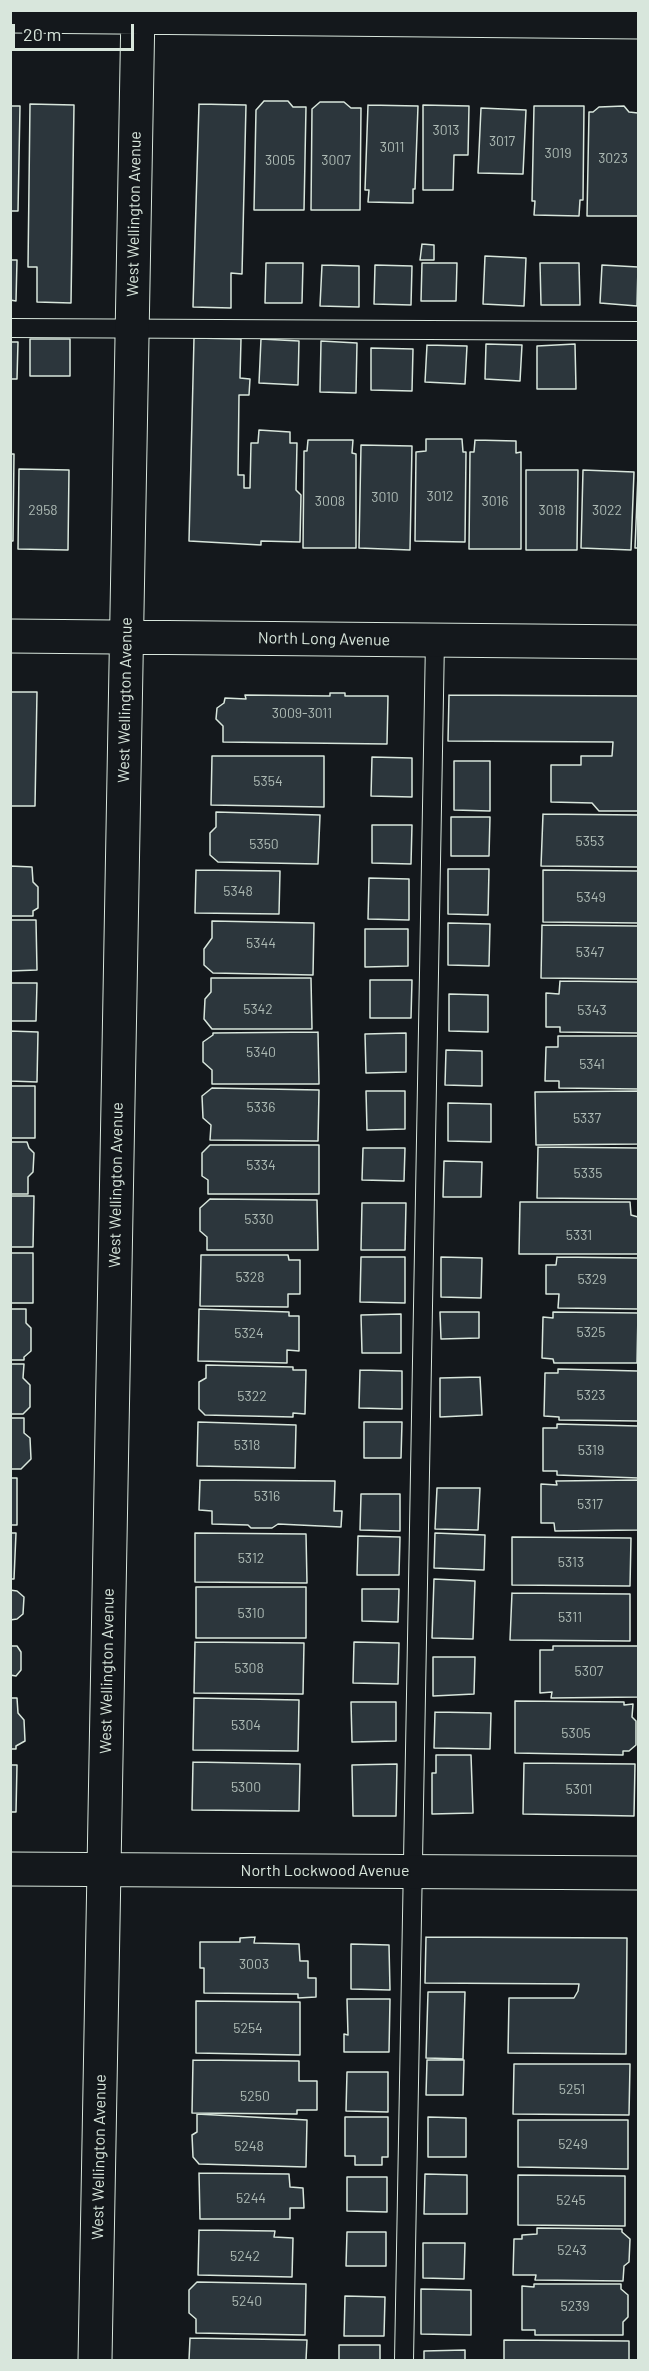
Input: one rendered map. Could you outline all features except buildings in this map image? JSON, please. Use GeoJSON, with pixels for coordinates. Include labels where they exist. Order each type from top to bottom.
{"type":"FeatureCollection","features":[{"type":"Feature","properties":{"kind":"street"},"geometry":{"type":"LineString","coordinates":[[10,16],[138,14],[639,22]]}},
{"type":"Feature","properties":{"kind":"street","name":"West Wellington Avenue"},"geometry":{"type":"LineString","coordinates":[[95,2361],[138,14]]}},
{"type":"Feature","properties":{"kind":"street","name":"North Long Avenue"},"geometry":{"type":"LineString","coordinates":[[10,636],[639,642]]}},
{"type":"Feature","properties":{"kind":"street","name":"North Lockwood Avenue"},"geometry":{"type":"LineString","coordinates":[[10,1869],[639,1873]]}},
{"type":"Feature","properties":{"kind":"lane"},"geometry":{"type":"LineString","coordinates":[[10,328],[639,331]]}},
{"type":"Feature","properties":{"kind":"lane"},"geometry":{"type":"LineString","coordinates":[[404,2361],[435,640]]}}]}
